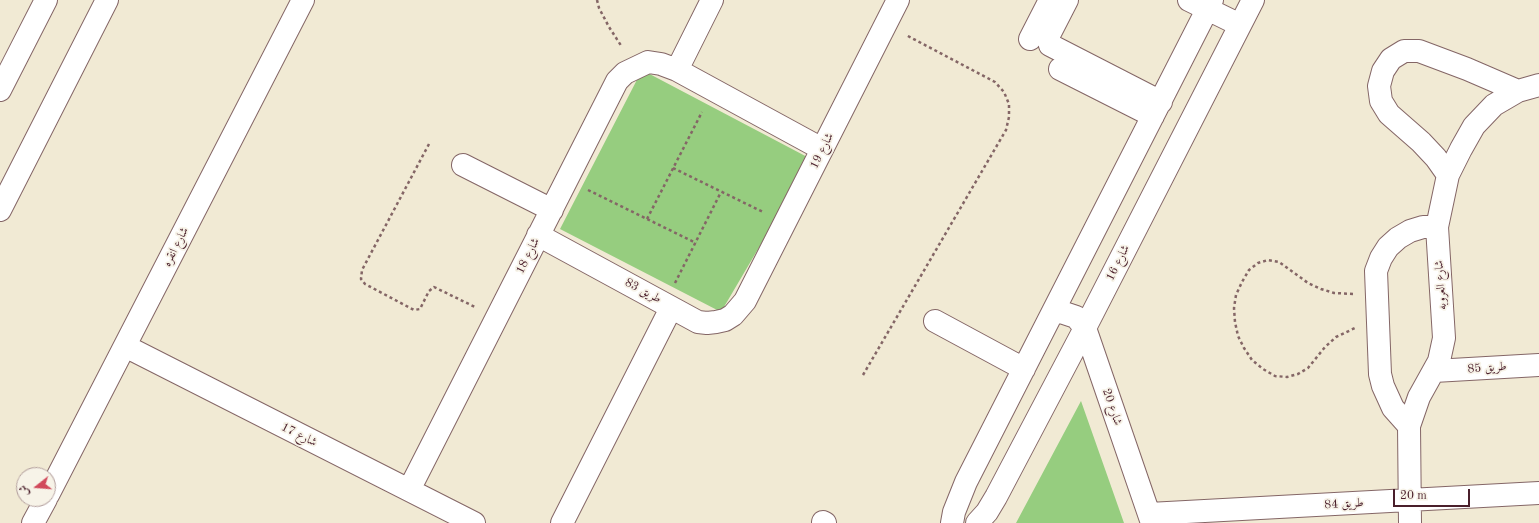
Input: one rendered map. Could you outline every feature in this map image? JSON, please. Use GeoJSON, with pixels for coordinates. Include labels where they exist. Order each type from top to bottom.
{"type":"FeatureCollection","features":[{"type":"Feature","properties":{"kind":"street"},"geometry":{"type":"LineString","coordinates":[[0,90],[46,0]]}},
{"type":"Feature","properties":{"kind":"street"},"geometry":{"type":"LineString","coordinates":[[0,210],[107,0]]}},
{"type":"Feature","properties":{"kind":"street","name":"شارع انقره"},"geometry":{"type":"LineString","coordinates":[[56,479],[303,0]]}},
{"type":"Feature","properties":{"kind":"street"},"geometry":{"type":"LineString","coordinates":[[677,70],[712,0]]}},
{"type":"Feature","properties":{"kind":"street","name":"شارع 19"},"geometry":{"type":"LineString","coordinates":[[745,301],[898,0]]}},
{"type":"Feature","properties":{"kind":"street"},"geometry":{"type":"LineString","coordinates":[[1030,39],[1050,0]]}},
{"type":"Feature","properties":{"kind":"street"},"geometry":{"type":"LineString","coordinates":[[1067,0],[1048,37],[1050,45],[1157,109]]}},
{"type":"Feature","properties":{"kind":"street","name":"شارع 16"},"geometry":{"type":"LineString","coordinates":[[977,523],[987,512],[996,497],[1254,0]]}},
{"type":"Feature","properties":{"kind":"street"},"geometry":{"type":"LineString","coordinates":[[952,523],[954,512],[966,482],[1157,109],[1203,3],[1240,25]]}},
{"type":"Feature","properties":{"kind":"street"},"geometry":{"type":"LineString","coordinates":[[1448,175],[1436,158],[1421,142],[1389,114],[1381,100],[1379,86],[1383,71],[1391,59],[1404,51],[1419,51],[1467,69],[1518,91]]}},
{"type":"Feature","properties":{"kind":"street","name":"شارع 18"},"geometry":{"type":"LineString","coordinates":[[410,490],[617,81],[625,73],[648,62],[661,64],[677,70],[822,149]]}},
{"type":"Feature","properties":{"kind":"street"},"geometry":{"type":"LineString","coordinates":[[1060,69],[1157,109]]}},
{"type":"Feature","properties":{"kind":"street","name":"شارع العروبه"},"geometry":{"type":"LineString","coordinates":[[1410,523],[1409,426],[1419,397],[1439,361],[1444,338],[1437,227],[1448,175],[1460,149],[1474,126],[1494,105],[1518,91],[1539,85]]}},
{"type":"Feature","properties":{"kind":"street"},"geometry":{"type":"LineString","coordinates":[[463,165],[552,210]]}},
{"type":"Feature","properties":{"kind":"street"},"geometry":{"type":"LineString","coordinates":[[1409,426],[1393,408],[1383,386],[1380,374],[1376,271],[1381,258],[1388,247],[1398,238],[1410,231],[1423,227],[1437,227]]}},
{"type":"Feature","properties":{"kind":"street","name":"طريق 83"},"geometry":{"type":"LineString","coordinates":[[538,235],[698,322],[707,323],[725,320],[733,315],[745,301]]}},
{"type":"Feature","properties":{"kind":"street"},"geometry":{"type":"LineString","coordinates":[[562,523],[668,305]]}},
{"type":"Feature","properties":{"kind":"street","name":"شارع 20"},"geometry":{"type":"LineString","coordinates":[[1053,313],[1061,312],[1076,317],[1085,328],[1151,519]]}},
{"type":"Feature","properties":{"kind":"street"},"geometry":{"type":"LineString","coordinates":[[935,321],[1024,369]]}},
{"type":"Feature","properties":{"kind":"street","name":"شارع 17"},"geometry":{"type":"LineString","coordinates":[[124,346],[474,523]]}},
{"type":"Feature","properties":{"kind":"street","name":"طريق 85"},"geometry":{"type":"LineString","coordinates":[[1434,371],[1539,365]]}},
{"type":"Feature","properties":{"kind":"street","name":"طريق 84"},"geometry":{"type":"LineString","coordinates":[[1151,519],[1299,515],[1410,500],[1539,493]]}},
{"type":"Feature","properties":{"kind":"street"},"geometry":{"type":"LineString","coordinates":[[37,522],[43,507]]}},
{"type":"Feature","properties":{"kind":"path"},"geometry":{"type":"LineString","coordinates":[[597,0],[599,8],[609,27],[636,67]]}},
{"type":"Feature","properties":{"kind":"path"},"geometry":{"type":"LineString","coordinates":[[863,375],[1006,130],[1010,117],[1009,104],[1004,92],[995,82],[886,24]]}},
{"type":"Feature","properties":{"kind":"path"},"geometry":{"type":"LineString","coordinates":[[647,219],[713,90]]}},
{"type":"Feature","properties":{"kind":"path"},"geometry":{"type":"LineString","coordinates":[[429,144],[362,270],[361,279],[365,284],[414,310],[420,310],[429,291],[434,287],[497,317]]}},
{"type":"Feature","properties":{"kind":"path"},"geometry":{"type":"LineString","coordinates":[[674,168],[785,223]]}},
{"type":"Feature","properties":{"kind":"path"},"geometry":{"type":"LineString","coordinates":[[566,180],[696,243]]}},
{"type":"Feature","properties":{"kind":"path"},"geometry":{"type":"LineString","coordinates":[[668,305],[721,192]]}},
{"type":"Feature","properties":{"kind":"path"},"geometry":{"type":"LineString","coordinates":[[1377,292],[1349,294],[1328,291],[1308,283],[1279,262],[1268,260],[1258,263],[1249,270],[1236,295],[1234,308],[1238,336],[1244,348],[1252,360],[1275,376],[1287,377],[1298,374],[1308,368],[1325,347],[1336,337],[1363,324],[1379,322]]}},
{"type":"Feature","properties":{"kind":"green space"},"geometry":{"type":"Polygon","coordinates":[[[642,70],[811,159],[721,312],[560,229],[642,70]]]}},
{"type":"Feature","properties":{"kind":"green space"},"geometry":{"type":"Polygon","coordinates":[[[1081,401],[1124,523],[1016,523],[1081,401]]]}}]}
